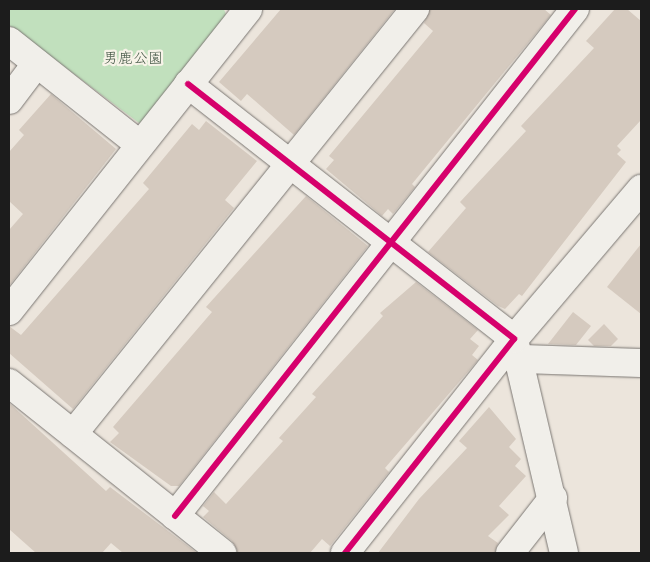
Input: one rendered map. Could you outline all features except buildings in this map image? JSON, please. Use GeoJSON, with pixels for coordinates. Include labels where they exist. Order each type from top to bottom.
{"type":"FeatureCollection","features":[{"type":"Feature","properties":{"kind":"street"},"geometry":{"type":"LineString","coordinates":[[73,434],[415,9]]}},
{"type":"Feature","properties":{"kind":"street"},"geometry":{"type":"LineString","coordinates":[[175,516],[576,9]]}},
{"type":"Feature","properties":{"kind":"street"},"geometry":{"type":"LineString","coordinates":[[9,311],[244,10]]}},
{"type":"Feature","properties":{"kind":"street"},"geometry":{"type":"LineString","coordinates":[[9,41],[140,145]]}},
{"type":"Feature","properties":{"kind":"street"},"geometry":{"type":"LineString","coordinates":[[9,100],[37,64]]}},
{"type":"Feature","properties":{"kind":"street"},"geometry":{"type":"LineString","coordinates":[[188,84],[391,243],[518,349],[641,363]]}},
{"type":"Feature","properties":{"kind":"street"},"geometry":{"type":"LineString","coordinates":[[345,553],[518,349],[641,190]]}},
{"type":"Feature","properties":{"kind":"street"},"geometry":{"type":"LineString","coordinates":[[518,349],[564,553]]}},
{"type":"Feature","properties":{"kind":"street"},"geometry":{"type":"LineString","coordinates":[[9,383],[222,553]]}},
{"type":"Feature","properties":{"kind":"street"},"geometry":{"type":"LineString","coordinates":[[510,553],[553,498]]}},
{"type":"Feature","properties":{"kind":"green space","name":"男鹿公園"},"geometry":{"type":"Polygon","coordinates":[[[9,9],[224,9],[228,21],[148,122],[139,123],[9,25],[9,9]]]}},
{"type":"Feature","properties":{"kind":"cycle path"},"geometry":{"type":"LineString","coordinates":[[175,516],[575,9]]}},
{"type":"Feature","properties":{"kind":"cycle path"},"geometry":{"type":"LineString","coordinates":[[188,84],[514,339],[345,553]]}}]}
